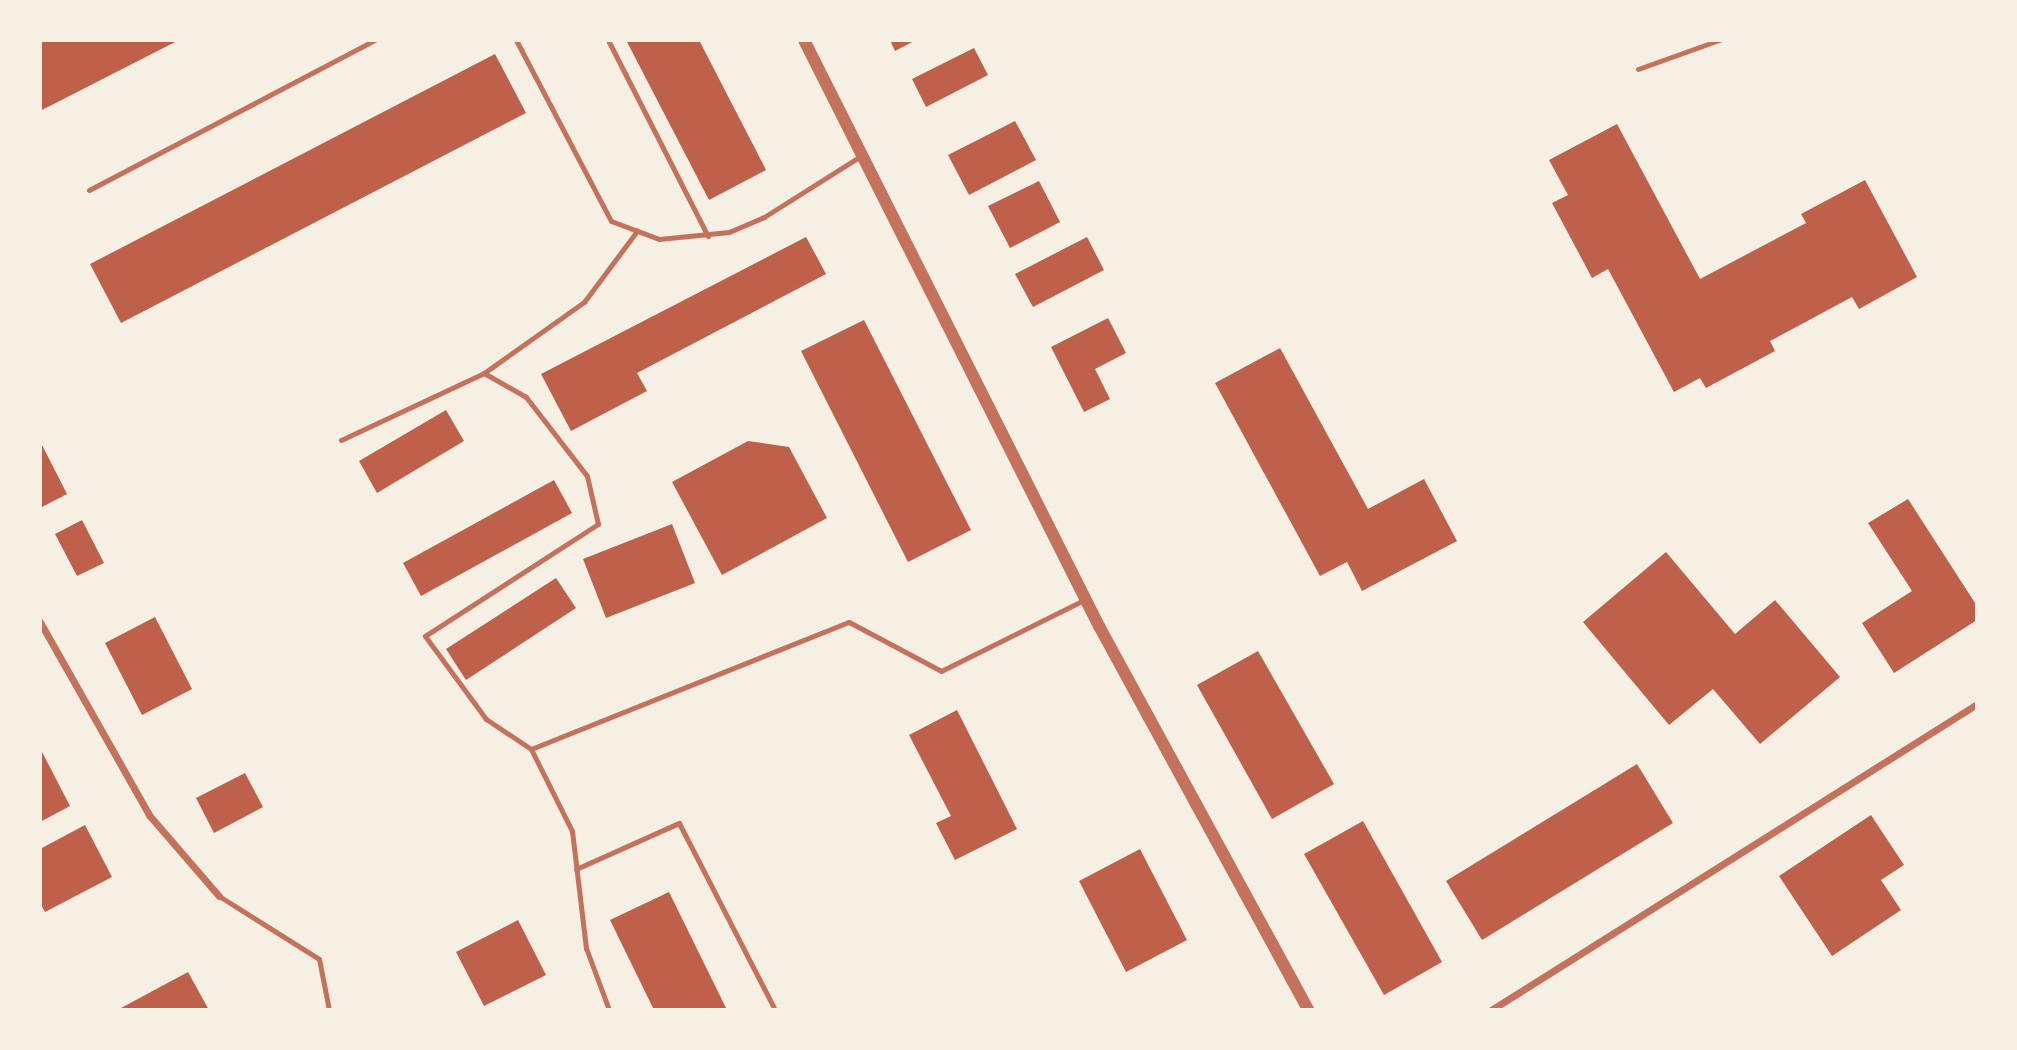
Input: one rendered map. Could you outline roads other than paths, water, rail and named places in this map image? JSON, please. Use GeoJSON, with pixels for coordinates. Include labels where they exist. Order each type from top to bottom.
{"type":"FeatureCollection","features":[{"type":"Feature","properties":{"kind":"street"},"geometry":{"type":"LineString","coordinates":[[804,40],[1086,599],[1308,1010]]}},
{"type":"Feature","properties":{"kind":"street"},"geometry":{"type":"LineString","coordinates":[[40,622],[149,814],[219,896]]}},
{"type":"Feature","properties":{"kind":"street"},"geometry":{"type":"LineString","coordinates":[[1491,1010],[1977,704]]}},
{"type":"Feature","properties":{"kind":"lane"},"geometry":{"type":"LineString","coordinates":[[89,190],[375,40]]}},
{"type":"Feature","properties":{"kind":"lane"},"geometry":{"type":"LineString","coordinates":[[516,40],[611,221],[659,239],[708,236],[764,217],[861,156]]}},
{"type":"Feature","properties":{"kind":"lane"},"geometry":{"type":"LineString","coordinates":[[608,40],[708,236]]}},
{"type":"Feature","properties":{"kind":"lane"},"geometry":{"type":"LineString","coordinates":[[1638,69],[1719,40]]}},
{"type":"Feature","properties":{"kind":"lane"},"geometry":{"type":"LineString","coordinates":[[341,440],[484,373],[584,302],[637,231]]}},
{"type":"Feature","properties":{"kind":"lane"},"geometry":{"type":"LineString","coordinates":[[484,373],[526,397],[587,476],[598,524],[425,636],[486,719],[531,749],[572,831],[586,948],[609,1010]]}},
{"type":"Feature","properties":{"kind":"lane"},"geometry":{"type":"LineString","coordinates":[[531,749],[849,622],[941,671],[1086,599]]}},
{"type":"Feature","properties":{"kind":"lane"},"geometry":{"type":"LineString","coordinates":[[576,869],[679,823],[775,1010]]}},
{"type":"Feature","properties":{"kind":"lane"},"geometry":{"type":"LineString","coordinates":[[219,896],[319,959],[329,1010]]}}]}
